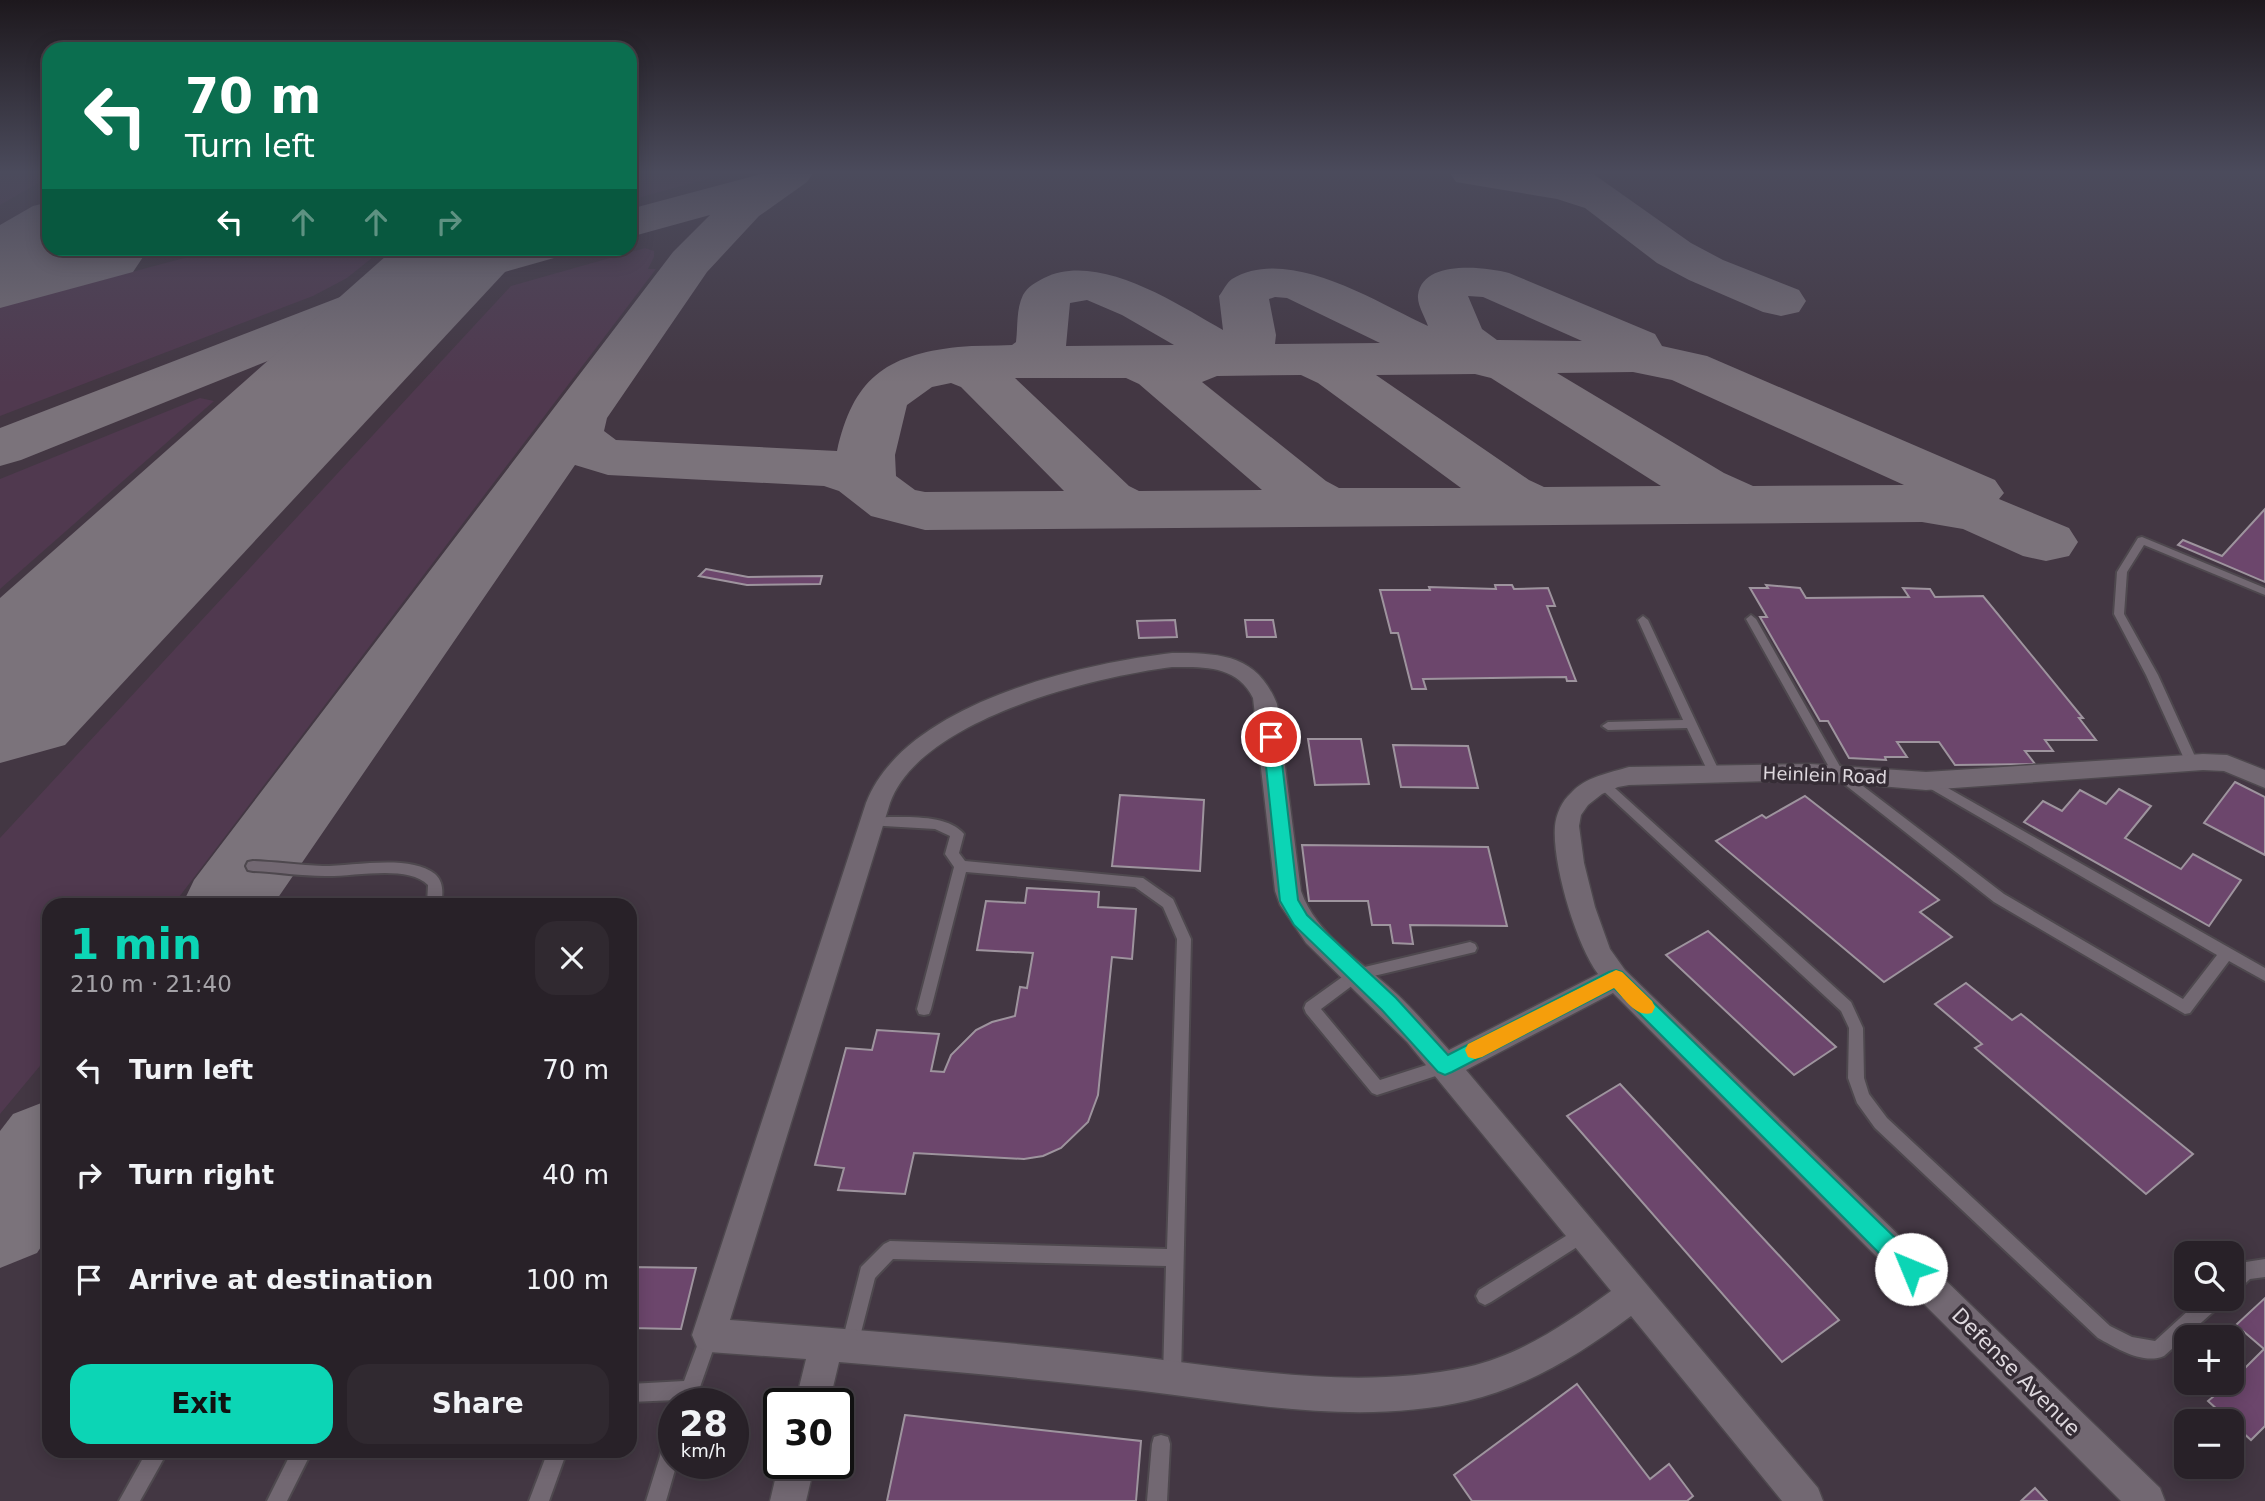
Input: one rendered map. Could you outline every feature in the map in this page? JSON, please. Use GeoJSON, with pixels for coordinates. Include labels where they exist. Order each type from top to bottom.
{"type":"FeatureCollection","features":[{"type":"Feature","properties":{"kind":"street"},"geometry":{"type":"LineString","coordinates":[[1633,1295],[1585,1330],[1532,1362],[1470,1384],[1439,1390],[1365,1395],[709,1335],[872,822],[884,787],[897,769],[947,731],[991,708],[1047,687],[1146,664],[1192,660],[1232,666],[1250,676],[1266,704],[1289,901],[1301,920],[1389,1004],[1445,1066],[1805,1501]]}},
{"type":"Feature","properties":{"kind":"street","name":"Heinlein Road"},"geometry":{"type":"LineString","coordinates":[[1616,978],[1600,955],[1588,925],[1566,840],[1568,816],[1580,797],[1602,783],[1629,776],[1714,773],[1838,773],[1926,780],[2192,763],[2227,763],[2265,779]]}},
{"type":"Feature","properties":{"kind":"street"},"geometry":{"type":"LineString","coordinates":[[1445,1066],[1616,978]]}},
{"type":"Feature","properties":{"kind":"street","name":"Defense Avenue"},"geometry":{"type":"LineString","coordinates":[[1616,978],[2147,1501]]}},
{"type":"Feature","properties":{"kind":"street"},"geometry":{"type":"LineString","coordinates":[[819,1388],[838,1345]]}},
{"type":"Feature","properties":{"kind":"street"},"geometry":{"type":"LineString","coordinates":[[788,1501],[793,1479]]}},
{"type":"Feature","properties":{"kind":"lane"},"geometry":{"type":"LineString","coordinates":[[2192,763],[2152,675],[2119,614],[2122,572],[2142,540],[2265,592]]}},
{"type":"Feature","properties":{"kind":"lane"},"geometry":{"type":"LineString","coordinates":[[1751,619],[1838,773],[1999,898],[2185,1008],[2227,953]]}},
{"type":"Feature","properties":{"kind":"lane"},"geometry":{"type":"LineString","coordinates":[[1643,620],[1714,773]]}},
{"type":"Feature","properties":{"kind":"lane"},"geometry":{"type":"LineString","coordinates":[[1608,726],[1691,724]]}},
{"type":"Feature","properties":{"kind":"lane"},"geometry":{"type":"LineString","coordinates":[[1926,780],[2265,975]]}},
{"type":"Feature","properties":{"kind":"lane"},"geometry":{"type":"LineString","coordinates":[[1602,783],[1846,1007],[1856,1028],[1856,1079],[1863,1098],[1881,1123],[2104,1332],[2130,1346],[2158,1350],[2202,1311]]}},
{"type":"Feature","properties":{"kind":"lane"},"geometry":{"type":"LineString","coordinates":[[872,822],[937,824],[957,834],[952,854],[961,866],[1138,882],[1168,903],[1184,939],[1172,1378]]}},
{"type":"Feature","properties":{"kind":"lane"},"geometry":{"type":"LineString","coordinates":[[253,866],[324,871],[411,871],[426,875],[433,881],[435,898]]}},
{"type":"Feature","properties":{"kind":"lane"},"geometry":{"type":"LineString","coordinates":[[924,1009],[961,866]]}},
{"type":"Feature","properties":{"kind":"lane"},"geometry":{"type":"LineString","coordinates":[[1445,1066],[1377,1088],[1311,1008],[1357,974],[1470,948]]}},
{"type":"Feature","properties":{"kind":"lane"},"geometry":{"type":"LineString","coordinates":[[1485,1296],[1583,1234]]}},
{"type":"Feature","properties":{"kind":"lane"},"geometry":{"type":"LineString","coordinates":[[838,1345],[867,1273],[891,1250],[1175,1258]]}},
{"type":"Feature","properties":{"kind":"lane"},"geometry":{"type":"LineString","coordinates":[[2244,1273],[2265,1268]]}},
{"type":"Feature","properties":{"kind":"lane"},"geometry":{"type":"LineString","coordinates":[[691,1388],[709,1335]]}},
{"type":"Feature","properties":{"kind":"lane"},"geometry":{"type":"LineString","coordinates":[[637,1393],[658,1395]]}},
{"type":"Feature","properties":{"kind":"lane"},"geometry":{"type":"LineString","coordinates":[[1157,1501],[1161,1444]]}},
{"type":"Feature","properties":{"kind":"lane"},"geometry":{"type":"LineString","coordinates":[[129,1501],[154,1458]]}},
{"type":"Feature","properties":{"kind":"lane"},"geometry":{"type":"LineString","coordinates":[[277,1501],[298,1458]]}},
{"type":"Feature","properties":{"kind":"lane"},"geometry":{"type":"LineString","coordinates":[[539,1501],[554,1458]]}},
{"type":"Feature","properties":{"kind":"lane"},"geometry":{"type":"LineString","coordinates":[[656,1501],[662,1479]]}},
{"type":"Feature","properties":{"kind":"shaded area"},"geometry":{"type":"Polygon","coordinates":[[[0,243],[42,243],[42,256],[637,256],[637,243],[2265,243],[2265,1501],[0,1501],[0,243]]]}},
{"type":"Feature","properties":{"kind":"shaded area"},"geometry":{"type":"Polygon","coordinates":[[[645,248],[654,251],[648,269],[656,269],[178,898],[42,898],[42,1063],[0,1114],[0,838],[511,286],[617,256],[637,256],[637,250],[645,248]]]}},
{"type":"Feature","properties":{"kind":"shaded area"},"geometry":{"type":"Polygon","coordinates":[[[192,256],[374,256],[347,278],[313,296],[0,416],[0,307],[192,256]]]}},
{"type":"Feature","properties":{"kind":"shaded area"},"geometry":{"type":"Polygon","coordinates":[[[200,398],[214,401],[0,589],[0,479],[200,398]]]}},
{"type":"Feature","properties":{"kind":"building"},"geometry":{"type":"Polygon","coordinates":[[[2265,509],[2265,582],[2178,545],[2183,540],[2222,556],[2265,509]]]}},
{"type":"Feature","properties":{"kind":"building"},"geometry":{"type":"Polygon","coordinates":[[[706,569],[748,577],[822,576],[820,584],[747,585],[699,576],[706,569]]]}},
{"type":"Feature","properties":{"kind":"building"},"geometry":{"type":"Polygon","coordinates":[[[1495,585],[1512,585],[1514,589],[1548,588],[1555,606],[1547,606],[1576,681],[1567,681],[1566,677],[1423,679],[1426,689],[1412,689],[1398,633],[1391,633],[1380,590],[1430,590],[1429,587],[1496,589],[1495,585]]]}},
{"type":"Feature","properties":{"kind":"building"},"geometry":{"type":"Polygon","coordinates":[[[1766,585],[1800,588],[1806,598],[1909,597],[1903,588],[1930,589],[1935,597],[1983,596],[2083,718],[2079,718],[2096,740],[2045,740],[2053,751],[2025,751],[2035,764],[1955,765],[1939,742],[1897,742],[1907,757],[1885,757],[1886,760],[1849,758],[1828,721],[1820,721],[1760,617],[1767,617],[1750,588],[1768,588],[1766,585]]]}},
{"type":"Feature","properties":{"kind":"building"},"geometry":{"type":"Polygon","coordinates":[[[1175,620],[1177,637],[1139,638],[1137,621],[1175,620]]]}},
{"type":"Feature","properties":{"kind":"building"},"geometry":{"type":"Polygon","coordinates":[[[1245,620],[1273,620],[1276,637],[1247,637],[1245,620]]]}},
{"type":"Feature","properties":{"kind":"building"},"geometry":{"type":"Polygon","coordinates":[[[1308,739],[1361,739],[1369,784],[1315,785],[1308,739]]]}},
{"type":"Feature","properties":{"kind":"building"},"geometry":{"type":"Polygon","coordinates":[[[1393,745],[1468,746],[1478,788],[1401,787],[1393,745]]]}},
{"type":"Feature","properties":{"kind":"building"},"geometry":{"type":"Polygon","coordinates":[[[2235,782],[2265,797],[2265,855],[2204,823],[2235,782]]]}},
{"type":"Feature","properties":{"kind":"building"},"geometry":{"type":"Polygon","coordinates":[[[2119,789],[2151,806],[2125,838],[2181,869],[2193,854],[2241,880],[2209,926],[2024,822],[2043,801],[2062,811],[2080,790],[2106,804],[2119,789]]]}},
{"type":"Feature","properties":{"kind":"building"},"geometry":{"type":"Polygon","coordinates":[[[1120,795],[1204,800],[1200,871],[1112,866],[1120,795]]]}},
{"type":"Feature","properties":{"kind":"building"},"geometry":{"type":"Polygon","coordinates":[[[1805,796],[1939,900],[1920,912],[1952,937],[1884,982],[1716,841],[1762,815],[1766,818],[1805,796]]]}},
{"type":"Feature","properties":{"kind":"building"},"geometry":{"type":"Polygon","coordinates":[[[1302,845],[1488,847],[1507,926],[1410,925],[1413,944],[1393,943],[1390,925],[1372,925],[1368,901],[1309,901],[1302,845]]]}},
{"type":"Feature","properties":{"kind":"building"},"geometry":{"type":"Polygon","coordinates":[[[1027,888],[1099,892],[1098,907],[1136,909],[1132,959],[1112,957],[1098,1095],[1088,1122],[1061,1148],[1043,1156],[1024,1159],[914,1153],[905,1194],[838,1190],[844,1168],[815,1165],[846,1048],[872,1050],[877,1030],[939,1034],[931,1071],[944,1072],[951,1055],[976,1030],[992,1022],[1015,1016],[1020,987],[1027,988],[1033,953],[977,950],[986,901],[1025,903],[1027,888]]]}},
{"type":"Feature","properties":{"kind":"building"},"geometry":{"type":"Polygon","coordinates":[[[1708,931],[1836,1047],[1794,1075],[1666,955],[1708,931]]]}},
{"type":"Feature","properties":{"kind":"building"},"geometry":{"type":"Polygon","coordinates":[[[1966,983],[2012,1020],[2021,1014],[2193,1154],[2146,1194],[1975,1048],[1982,1044],[1935,1004],[1966,983]]]}},
{"type":"Feature","properties":{"kind":"building"},"geometry":{"type":"Polygon","coordinates":[[[1620,1084],[1839,1320],[1782,1362],[1567,1116],[1620,1084]]]}},
{"type":"Feature","properties":{"kind":"building"},"geometry":{"type":"Polygon","coordinates":[[[637,1267],[696,1268],[681,1329],[637,1328],[637,1267]]]}},
{"type":"Feature","properties":{"kind":"building"},"geometry":{"type":"Polygon","coordinates":[[[2265,1298],[2265,1426],[2251,1440],[2244,1434],[2244,1409],[2217,1409],[2208,1401],[2215,1395],[2244,1395],[2244,1369],[2264,1349],[2244,1332],[2244,1325],[2236,1325],[2265,1298]]]}},
{"type":"Feature","properties":{"kind":"building"},"geometry":{"type":"Polygon","coordinates":[[[1577,1384],[1650,1479],[1669,1464],[1693,1496],[1687,1501],[1472,1501],[1454,1475],[1577,1384]]]}},
{"type":"Feature","properties":{"kind":"building"},"geometry":{"type":"Polygon","coordinates":[[[905,1415],[1141,1441],[1136,1501],[887,1501],[905,1415]]]}},
{"type":"Feature","properties":{"kind":"building"},"geometry":{"type":"Polygon","coordinates":[[[2035,1488],[2047,1501],[2021,1501],[2035,1488]]]}},
{"type":"Feature","properties":{"kind":"taxiway"},"geometry":{"type":"LineString","coordinates":[[230,898],[690,262],[708,243]]}},
{"type":"Feature","properties":{"kind":"taxiway"},"geometry":{"type":"LineString","coordinates":[[1660,243],[1706,270],[1781,301]]}},
{"type":"Feature","properties":{"kind":"taxiway"},"geometry":{"type":"LineString","coordinates":[[0,448],[435,277],[510,256]]}},
{"type":"Feature","properties":{"kind":"taxiway"},"geometry":{"type":"LineString","coordinates":[[1511,357],[1482,353],[1465,343],[1443,300],[1443,292],[1447,287],[1463,281],[1492,283],[1636,345]]}},
{"type":"Feature","properties":{"kind":"taxiway"},"geometry":{"type":"LineString","coordinates":[[1216,360],[1235,356],[1248,348],[1250,335],[1244,296],[1248,290],[1271,282],[1297,284],[1442,352],[1475,358]]}},
{"type":"Feature","properties":{"kind":"taxiway"},"geometry":{"type":"LineString","coordinates":[[998,362],[1018,360],[1031,356],[1038,350],[1042,343],[1047,296],[1066,286],[1088,286],[1113,292],[1234,355]]}},
{"type":"Feature","properties":{"kind":"taxiway"},"geometry":{"type":"LineString","coordinates":[[1475,358],[1633,356],[1688,367],[1973,493]]}},
{"type":"Feature","properties":{"kind":"taxiway"},"geometry":{"type":"LineString","coordinates":[[1216,360],[1475,358]]}},
{"type":"Feature","properties":{"kind":"taxiway"},"geometry":{"type":"LineString","coordinates":[[1475,358],[1510,367],[1702,486],[1741,503]]}},
{"type":"Feature","properties":{"kind":"taxiway"},"geometry":{"type":"LineString","coordinates":[[1125,361],[1216,360]]}},
{"type":"Feature","properties":{"kind":"taxiway"},"geometry":{"type":"LineString","coordinates":[[1189,369],[1216,360]]}},
{"type":"Feature","properties":{"kind":"taxiway"},"geometry":{"type":"LineString","coordinates":[[1303,360],[1324,365],[1337,372],[1507,493],[1542,505]]}},
{"type":"Feature","properties":{"kind":"taxiway"},"geometry":{"type":"LineString","coordinates":[[871,486],[866,476],[865,461],[878,406],[892,388],[912,376],[958,363],[1125,361]]}},
{"type":"Feature","properties":{"kind":"taxiway"},"geometry":{"type":"LineString","coordinates":[[1125,361],[1145,366],[1158,373],[1304,494],[1321,503],[1345,508]]}},
{"type":"Feature","properties":{"kind":"taxiway"},"geometry":{"type":"LineString","coordinates":[[934,369],[954,367],[980,375],[1107,499],[1136,509]]}},
{"type":"Feature","properties":{"kind":"taxiway"},"geometry":{"type":"LineString","coordinates":[[579,416],[576,431],[582,443],[608,457],[832,468],[860,478],[893,503],[925,511],[1136,509]]}},
{"type":"Feature","properties":{"kind":"taxiway"},"geometry":{"type":"LineString","coordinates":[[1345,508],[1922,503],[1979,513],[2046,542]]}},
{"type":"Feature","properties":{"kind":"taxiway"},"geometry":{"type":"LineString","coordinates":[[1136,509],[1345,508]]}},
{"type":"Feature","properties":{"kind":"taxiway"},"geometry":{"type":"LineString","coordinates":[[1136,509],[1151,510]]}},
{"type":"Feature","properties":{"kind":"taxiway"},"geometry":{"type":"LineString","coordinates":[[0,1216],[42,1158]]}},
{"type":"Feature","properties":{"kind":"runway"},"geometry":{"type":"LineString","coordinates":[[0,272],[61,256]]}},
{"type":"Feature","properties":{"kind":"runway"},"geometry":{"type":"LineString","coordinates":[[0,700],[456,256]]}},
{"type":"Feature","properties":{"kind":"slow traffic"},"geometry":{"type":"LineString","coordinates":[[1475,1050],[1616,978],[1645,1007]]}},
{"type":"Feature","properties":{"kind":"route"},"geometry":{"type":"LineString","coordinates":[[1271,737],[1289,901],[1301,920],[1389,1004],[1445,1066],[1616,978],[1911,1269]]}}]}
